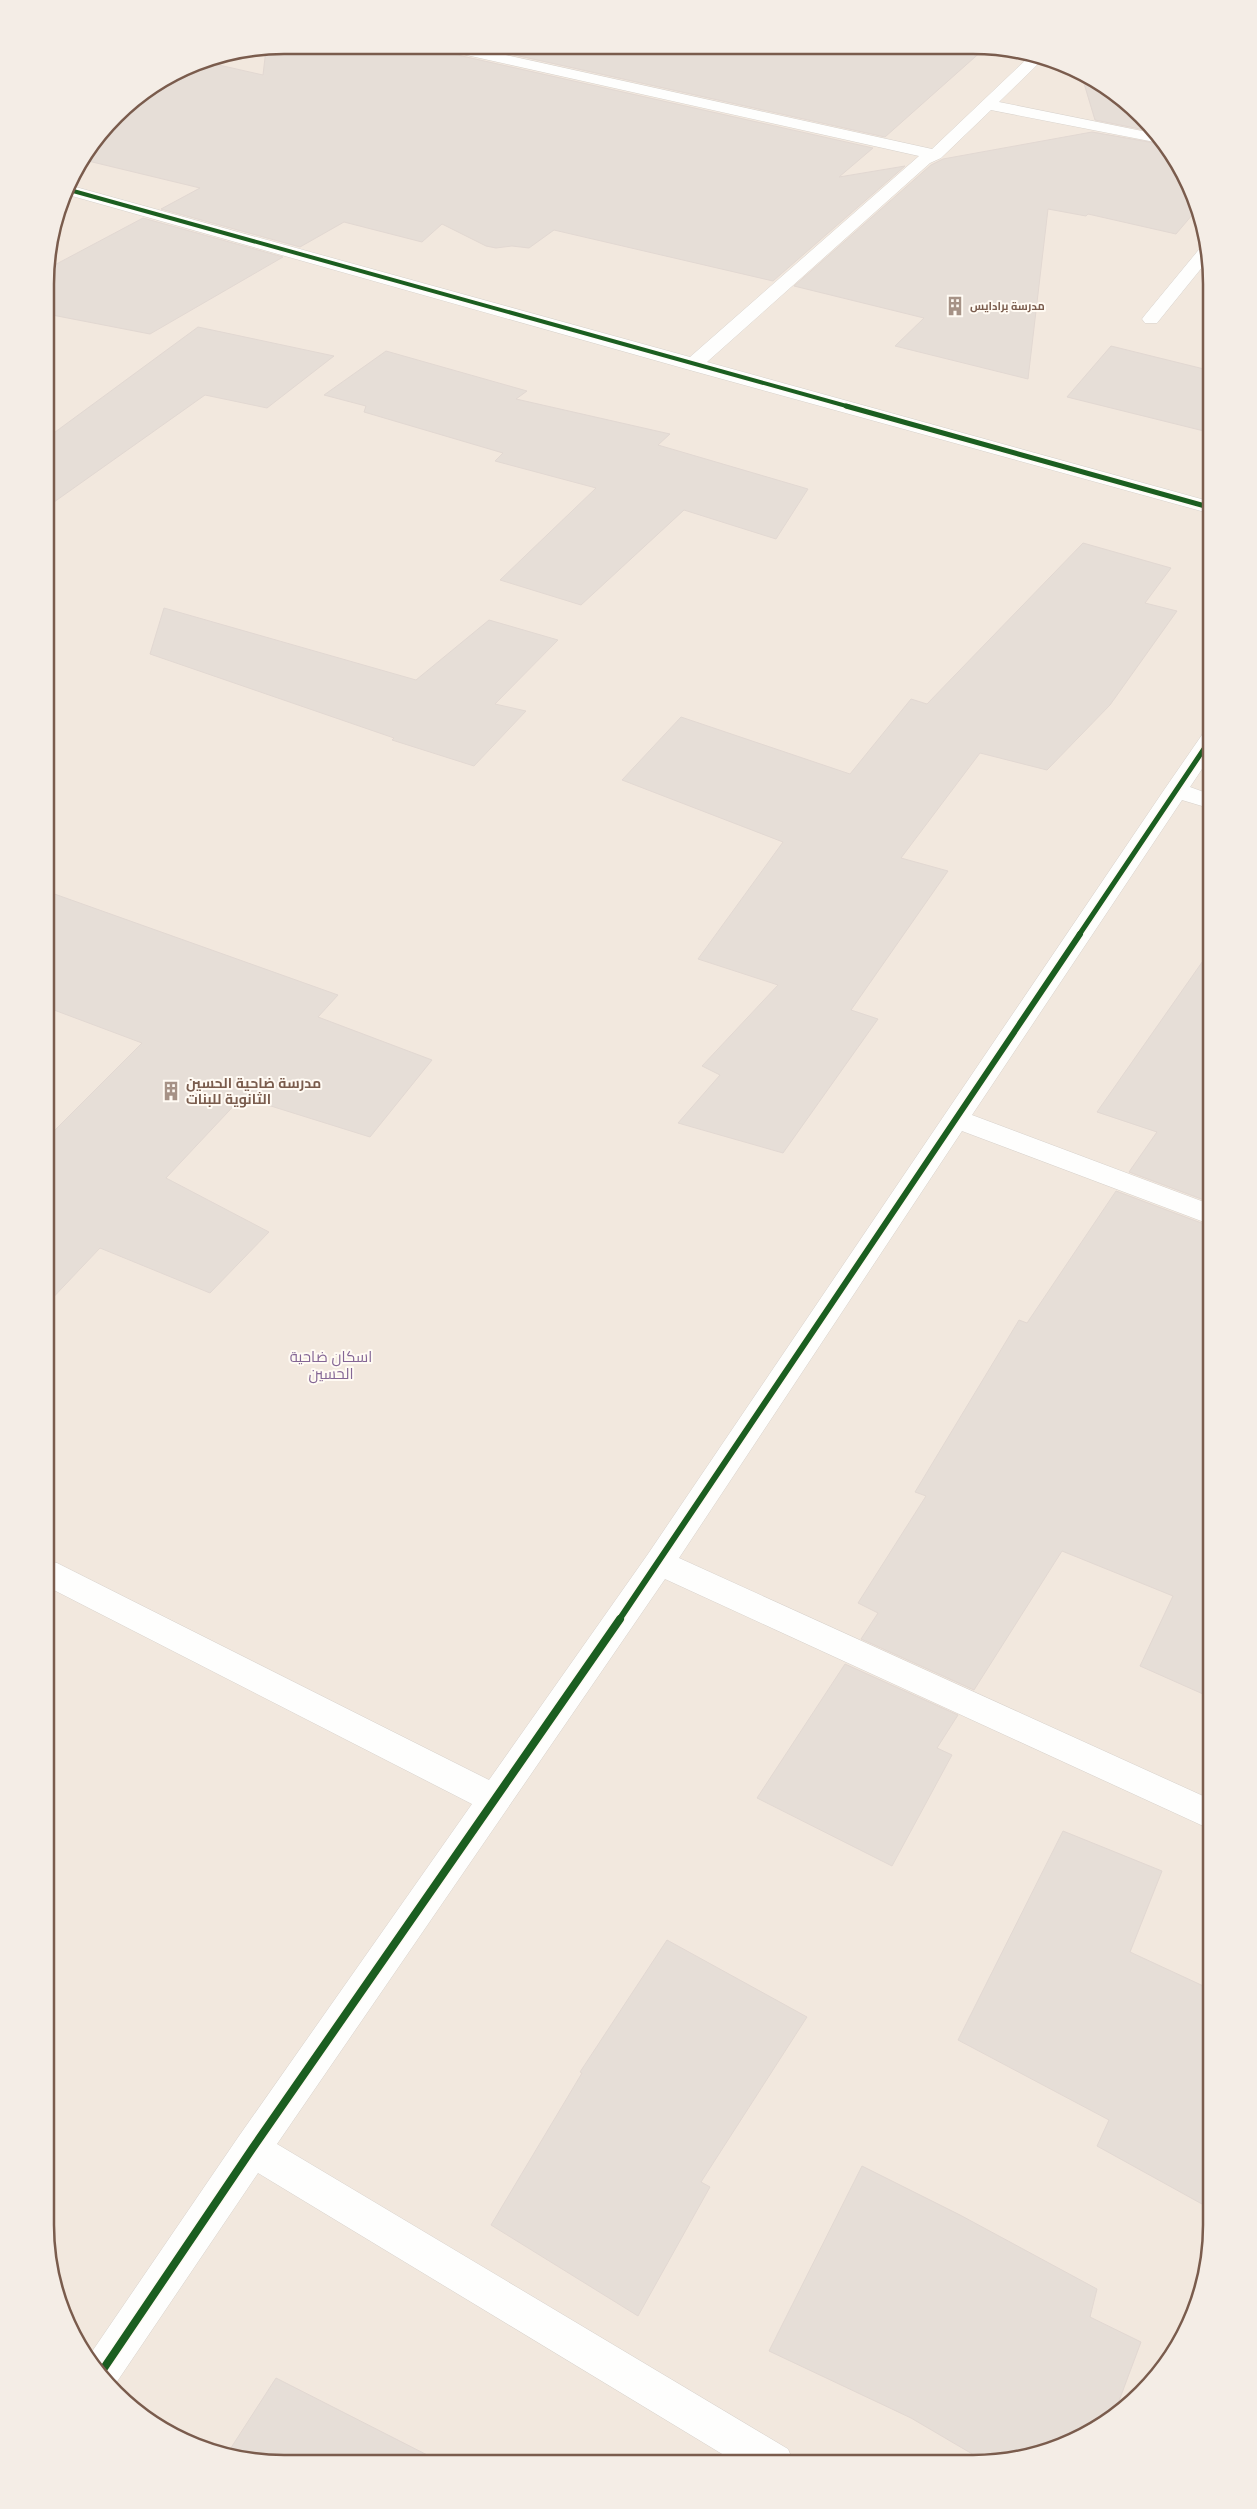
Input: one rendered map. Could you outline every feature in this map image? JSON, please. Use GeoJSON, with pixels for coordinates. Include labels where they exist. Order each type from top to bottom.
{"type":"FeatureCollection","features":[{"type":"Feature","properties":{"kind":"street"},"geometry":{"type":"LineString","coordinates":[[480,54],[935,155]]}},
{"type":"Feature","properties":{"kind":"street"},"geometry":{"type":"LineString","coordinates":[[692,364],[924,160],[935,155],[1032,62]]}},
{"type":"Feature","properties":{"kind":"street"},"geometry":{"type":"LineString","coordinates":[[986,104],[1151,138]]}},
{"type":"Feature","properties":{"kind":"street"},"geometry":{"type":"LineString","coordinates":[[73,191],[1203,506]]}},
{"type":"Feature","properties":{"kind":"street"},"geometry":{"type":"LineString","coordinates":[[1151,319],[1201,257]]}},
{"type":"Feature","properties":{"kind":"street"},"geometry":{"type":"LineString","coordinates":[[104,2368],[252,2149],[659,1563],[1203,751]]}},
{"type":"Feature","properties":{"kind":"street"},"geometry":{"type":"LineString","coordinates":[[1175,790],[1203,799]]}},
{"type":"Feature","properties":{"kind":"street"},"geometry":{"type":"LineString","coordinates":[[956,1119],[1203,1212]]}},
{"type":"Feature","properties":{"kind":"street"},"geometry":{"type":"LineString","coordinates":[[659,1563],[1203,1812]]}},
{"type":"Feature","properties":{"kind":"street"},"geometry":{"type":"LineString","coordinates":[[54,1576],[496,1800]]}},
{"type":"Feature","properties":{"kind":"street"},"geometry":{"type":"LineString","coordinates":[[252,2149],[761,2455]]}},
{"type":"Feature","properties":{"kind":"shaded area"},"geometry":{"type":"Polygon","coordinates":[[[269,54],[988,54],[1018,58],[1047,66],[1075,77],[1101,92],[1125,111],[1146,132],[1165,156],[1180,182],[1191,210],[1199,239],[1203,269],[1203,2240],[1199,2270],[1186,2313],[1165,2353],[1156,2365],[1136,2388],[1101,2417],[1075,2432],[1047,2443],[1018,2451],[988,2455],[269,2455],[239,2451],[210,2443],[182,2432],[156,2417],[132,2398],[111,2377],[92,2353],[77,2327],[66,2299],[58,2270],[54,2240],[54,269],[58,239],[66,210],[77,182],[92,156],[121,121],[156,92],[182,77],[210,66],[239,58],[269,54]]]}},
{"type":"Feature","properties":{"kind":"building"},"geometry":{"type":"Polygon","coordinates":[[[265,54],[269,54],[453,54],[873,148],[839,177],[905,166],[773,281],[554,230],[529,248],[512,246],[496,248],[486,246],[442,224],[422,242],[344,222],[300,247],[161,209],[200,188],[89,161],[111,132],[132,111],[156,92],[190,74],[216,64],[263,75],[265,54]]]}},
{"type":"Feature","properties":{"kind":"building"},"geometry":{"type":"Polygon","coordinates":[[[510,54],[978,54],[885,137],[510,54]]]}},
{"type":"Feature","properties":{"kind":"building"},"geometry":{"type":"Polygon","coordinates":[[[1084,82],[1113,101],[1144,130],[1095,120],[1084,82]]]}},
{"type":"Feature","properties":{"kind":"building"},"geometry":{"type":"Polygon","coordinates":[[[1092,132],[1155,143],[1180,182],[1192,215],[1176,234],[1088,214],[1086,216],[1048,209],[1028,379],[895,346],[924,318],[794,286],[931,165],[943,159],[1092,132]]]}},
{"type":"Feature","properties":{"kind":"building"},"geometry":{"type":"Polygon","coordinates":[[[143,218],[283,257],[150,334],[54,315],[55,265],[143,218]]]}},
{"type":"Feature","properties":{"kind":"building"},"geometry":{"type":"Polygon","coordinates":[[[198,327],[334,356],[267,408],[205,395],[54,502],[54,433],[198,327]]]}},
{"type":"Feature","properties":{"kind":"building"},"geometry":{"type":"Polygon","coordinates":[[[1111,346],[1203,369],[1203,431],[1067,397],[1111,346]]]}},
{"type":"Feature","properties":{"kind":"building"},"geometry":{"type":"Polygon","coordinates":[[[386,351],[527,391],[516,399],[670,434],[658,445],[808,489],[776,539],[684,510],[581,605],[500,580],[596,488],[495,461],[503,453],[364,412],[366,406],[324,395],[386,351]]]}},
{"type":"Feature","properties":{"kind":"building"},"geometry":{"type":"Polygon","coordinates":[[[1083,543],[1171,568],[1145,603],[1177,611],[1110,705],[1047,770],[980,753],[901,858],[948,871],[851,1010],[878,1019],[783,1153],[678,1123],[720,1075],[702,1066],[778,985],[698,959],[783,842],[622,780],[681,717],[850,774],[911,699],[927,704],[1083,543]]]}},
{"type":"Feature","properties":{"kind":"building"},"geometry":{"type":"Polygon","coordinates":[[[164,608],[416,680],[489,620],[558,640],[495,704],[526,711],[474,766],[392,740],[394,738],[150,654],[164,608]]]}},
{"type":"Feature","properties":{"kind":"building","name":"مدرسة ضاحية الحسين الثانوية للبنات"},"geometry":{"type":"Polygon","coordinates":[[[54,894],[338,995],[318,1017],[432,1060],[370,1137],[242,1097],[166,1178],[269,1232],[210,1293],[100,1248],[54,1297],[54,1131],[142,1043],[54,1010],[54,894]]]}},
{"type":"Feature","properties":{"kind":"building"},"geometry":{"type":"Polygon","coordinates":[[[1203,961],[1203,1200],[1129,1172],[1157,1132],[1097,1112],[1203,961]]]}},
{"type":"Feature","properties":{"kind":"building"},"geometry":{"type":"Polygon","coordinates":[[[1116,1191],[1203,1224],[1203,1694],[1140,1666],[1173,1596],[1062,1551],[974,1690],[861,1639],[878,1613],[858,1603],[926,1496],[915,1492],[1019,1320],[1027,1323],[1116,1191]]]}},
{"type":"Feature","properties":{"kind":"building"},"geometry":{"type":"Polygon","coordinates":[[[845,1664],[958,1715],[937,1748],[952,1755],[892,1866],[757,1798],[845,1664]]]}},
{"type":"Feature","properties":{"kind":"building"},"geometry":{"type":"Polygon","coordinates":[[[1063,1831],[1162,1871],[1130,1952],[1203,1986],[1203,2205],[1097,2146],[1109,2120],[958,2040],[1063,1831]]]}},
{"type":"Feature","properties":{"kind":"building"},"geometry":{"type":"Polygon","coordinates":[[[667,1940],[807,2017],[701,2182],[710,2187],[638,2316],[491,2225],[582,2073],[580,2072],[667,1940]]]}},
{"type":"Feature","properties":{"kind":"building"},"geometry":{"type":"Polygon","coordinates":[[[862,2166],[960,2215],[1097,2289],[1090,2317],[1141,2342],[1118,2404],[1101,2417],[1075,2432],[1047,2443],[1018,2451],[988,2455],[974,2455],[911,2418],[769,2351],[862,2166]]]}},
{"type":"Feature","properties":{"kind":"building"},"geometry":{"type":"Polygon","coordinates":[[[276,2378],[427,2455],[269,2455],[230,2449],[276,2378]]]}},
{"type":"Feature","properties":{"kind":"cycle path"},"geometry":{"type":"LineString","coordinates":[[73,191],[1203,505]]}},
{"type":"Feature","properties":{"kind":"cycle path"},"geometry":{"type":"LineString","coordinates":[[104,2368],[252,2149],[659,1563],[1203,750]]}},
{"type":"Feature","properties":{"kind":"place","name":"مدرسة برادايس"},"geometry":{"type":"Point","coordinates":[955,306]}},
{"type":"Feature","properties":{"kind":"place","name":"مدرسة ضاحية الحسين الثانوية للبنات"},"geometry":{"type":"Point","coordinates":[171,1091]}},
{"type":"Feature","properties":{"kind":"district","name":"اسكان ضاحية الحسين"},"geometry":{"type":"Point","coordinates":[331,1366]}}]}
